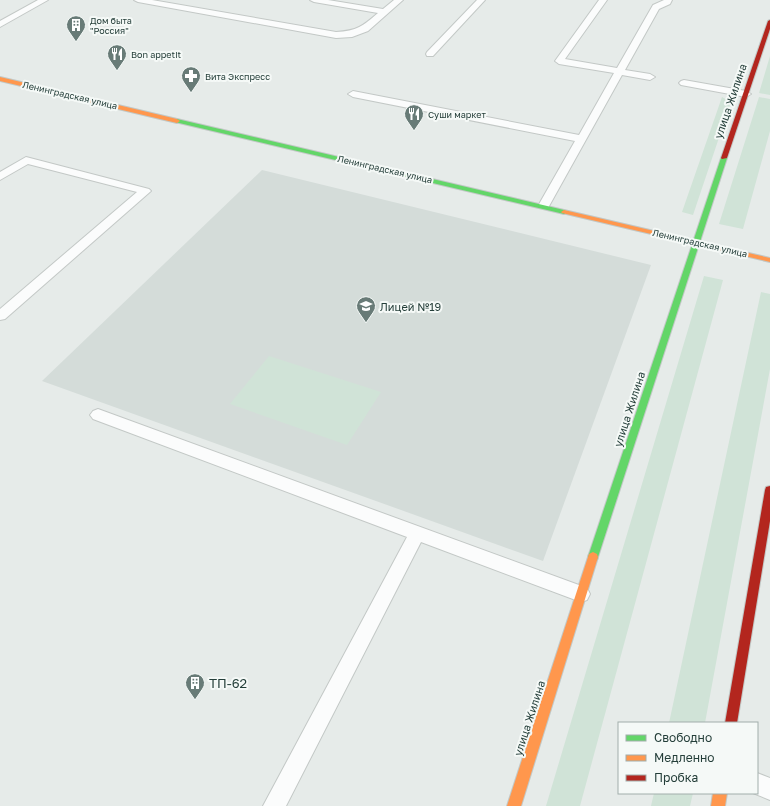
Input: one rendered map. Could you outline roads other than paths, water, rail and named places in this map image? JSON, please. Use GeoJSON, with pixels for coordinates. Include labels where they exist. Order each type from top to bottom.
{"type":"FeatureCollection","features":[{"type":"Feature","properties":{"kind":"main road","name":"улица Жилина"},"geometry":{"type":"LineString","coordinates":[[514,806],[581,594],[770,21]]}},
{"type":"Feature","properties":{"kind":"main road","name":"Ленинградская улица"},"geometry":{"type":"LineString","coordinates":[[0,79],[770,260]]}},
{"type":"Feature","properties":{"kind":"main road"},"geometry":{"type":"LineString","coordinates":[[6,90],[18,83]]}},
{"type":"Feature","properties":{"kind":"main road"},"geometry":{"type":"LineString","coordinates":[[731,722],[770,491]]}},
{"type":"Feature","properties":{"kind":"main road"},"geometry":{"type":"LineString","coordinates":[[718,806],[720,794]]}},
{"type":"Feature","properties":{"kind":"lane"},"geometry":{"type":"LineString","coordinates":[[0,24],[44,0]]}},
{"type":"Feature","properties":{"kind":"lane"},"geometry":{"type":"LineString","coordinates":[[138,0],[336,35],[352,34],[365,29],[400,0]]}},
{"type":"Feature","properties":{"kind":"lane"},"geometry":{"type":"LineString","coordinates":[[314,0],[385,12]]}},
{"type":"Feature","properties":{"kind":"lane"},"geometry":{"type":"LineString","coordinates":[[430,54],[481,0]]}},
{"type":"Feature","properties":{"kind":"lane"},"geometry":{"type":"LineString","coordinates":[[603,0],[559,61],[650,77]]}},
{"type":"Feature","properties":{"kind":"lane"},"geometry":{"type":"LineString","coordinates":[[544,206],[656,7],[667,2],[668,0]]}},
{"type":"Feature","properties":{"kind":"lane"},"geometry":{"type":"LineString","coordinates":[[684,83],[746,94]]}},
{"type":"Feature","properties":{"kind":"lane"},"geometry":{"type":"LineString","coordinates":[[353,94],[582,139]]}},
{"type":"Feature","properties":{"kind":"lane"},"geometry":{"type":"LineString","coordinates":[[0,177],[26,160],[145,191],[0,316]]}},
{"type":"Feature","properties":{"kind":"lane"},"geometry":{"type":"LineString","coordinates":[[98,415],[581,594]]}},
{"type":"Feature","properties":{"kind":"lane"},"geometry":{"type":"LineString","coordinates":[[274,806],[417,534]]}},
{"type":"Feature","properties":{"kind":"lane"},"geometry":{"type":"LineString","coordinates":[[758,784],[770,789]]}},
{"type":"Feature","properties":{"kind":"place","name":"Дом быта \"Россия\""},"geometry":{"type":"Point","coordinates":[76,42]}},
{"type":"Feature","properties":{"kind":"place","name":"Bon appetit"},"geometry":{"type":"Point","coordinates":[117,71]}},
{"type":"Feature","properties":{"kind":"place","name":"Вита Экспресс"},"geometry":{"type":"Point","coordinates":[191,93]}},
{"type":"Feature","properties":{"kind":"place","name":"Суши маркет"},"geometry":{"type":"Point","coordinates":[414,131]}},
{"type":"Feature","properties":{"kind":"place","name":"Лицей №19"},"geometry":{"type":"Point","coordinates":[366,323]}},
{"type":"Feature","properties":{"kind":"place","name":"ТП-62"},"geometry":{"type":"Point","coordinates":[195,700]}}]}
